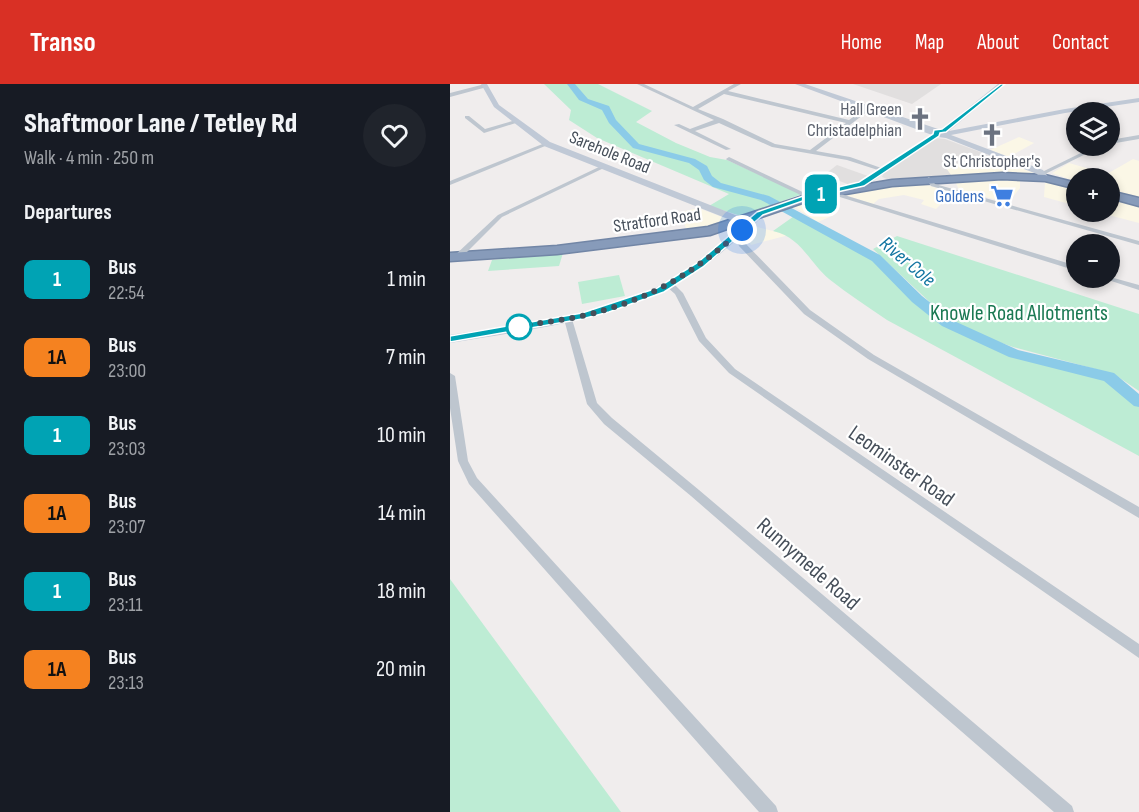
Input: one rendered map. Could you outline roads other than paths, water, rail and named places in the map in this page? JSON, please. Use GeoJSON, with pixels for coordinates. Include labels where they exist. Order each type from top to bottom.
{"type":"FeatureCollection","features":[{"type":"Feature","properties":{"kind":"highway","name":"Stratford Road"},"geometry":{"type":"LineString","coordinates":[[454,257],[613,245],[720,229],[786,204],[850,188],[929,179],[994,176],[1044,176],[1066,183]]}},
{"type":"Feature","properties":{"kind":"highway"},"geometry":{"type":"LineString","coordinates":[[1120,197],[1139,202]]}},
{"type":"Feature","properties":{"kind":"street"},"geometry":{"type":"LineString","coordinates":[[640,84],[774,146],[849,158],[884,170]]}},
{"type":"Feature","properties":{"kind":"street"},"geometry":{"type":"LineString","coordinates":[[695,108],[738,84]]}},
{"type":"Feature","properties":{"kind":"street"},"geometry":{"type":"LineString","coordinates":[[798,84],[942,133],[1044,176],[1081,156]]}},
{"type":"Feature","properties":{"kind":"street"},"geometry":{"type":"LineString","coordinates":[[850,188],[861,184],[942,133],[1002,84]]}},
{"type":"Feature","properties":{"kind":"street"},"geometry":{"type":"LineString","coordinates":[[450,95],[485,85]]}},
{"type":"Feature","properties":{"kind":"street","name":"Sarehole Road"},"geometry":{"type":"LineString","coordinates":[[485,85],[495,106],[547,144],[736,219],[745,220]]}},
{"type":"Feature","properties":{"kind":"street"},"geometry":{"type":"LineString","coordinates":[[724,92],[849,122]]}},
{"type":"Feature","properties":{"kind":"street"},"geometry":{"type":"LineString","coordinates":[[942,133],[1139,100]]}},
{"type":"Feature","properties":{"kind":"street"},"geometry":{"type":"LineString","coordinates":[[811,152],[870,107]]}},
{"type":"Feature","properties":{"kind":"street"},"geometry":{"type":"LineString","coordinates":[[467,117],[490,136]]}},
{"type":"Feature","properties":{"kind":"street"},"geometry":{"type":"LineString","coordinates":[[690,131],[721,120]]}},
{"type":"Feature","properties":{"kind":"street"},"geometry":{"type":"LineString","coordinates":[[484,131],[516,122]]}},
{"type":"Feature","properties":{"kind":"street"},"geometry":{"type":"LineString","coordinates":[[677,125],[728,149]]}},
{"type":"Feature","properties":{"kind":"street"},"geometry":{"type":"LineString","coordinates":[[1120,140],[1139,137]]}},
{"type":"Feature","properties":{"kind":"street"},"geometry":{"type":"LineString","coordinates":[[700,142],[708,139]]}},
{"type":"Feature","properties":{"kind":"street"},"geometry":{"type":"LineString","coordinates":[[450,183],[547,144]]}},
{"type":"Feature","properties":{"kind":"street"},"geometry":{"type":"LineString","coordinates":[[729,159],[809,197]]}},
{"type":"Feature","properties":{"kind":"street"},"geometry":{"type":"LineString","coordinates":[[454,257],[500,216],[603,167]]}},
{"type":"Feature","properties":{"kind":"street"},"geometry":{"type":"LineString","coordinates":[[929,179],[933,185],[1139,243]]}},
{"type":"Feature","properties":{"kind":"street"},"geometry":{"type":"LineString","coordinates":[[829,192],[1066,266]]}},
{"type":"Feature","properties":{"kind":"street"},"geometry":{"type":"LineString","coordinates":[[450,339],[568,319],[605,310],[670,285],[725,244],[740,239],[760,214]]}},
{"type":"Feature","properties":{"kind":"street"},"geometry":{"type":"LineString","coordinates":[[715,253],[724,240],[720,229]]}},
{"type":"Feature","properties":{"kind":"street"},"geometry":{"type":"LineString","coordinates":[[740,239],[789,296],[828,328],[871,357],[1139,513]]}},
{"type":"Feature","properties":{"kind":"street"},"geometry":{"type":"LineString","coordinates":[[1120,282],[1139,288]]}},
{"type":"Feature","properties":{"kind":"street","name":"Leominster Road"},"geometry":{"type":"LineString","coordinates":[[670,285],[679,293],[702,339],[732,371],[1139,652]]}},
{"type":"Feature","properties":{"kind":"street","name":"Runnymede Road"},"geometry":{"type":"LineString","coordinates":[[568,319],[592,404],[608,421],[1066,812]]}},
{"type":"Feature","properties":{"kind":"street"},"geometry":{"type":"LineString","coordinates":[[450,376],[463,461],[473,481],[770,812]]}},
{"type":"Feature","properties":{"kind":"waterway","name":"River Cole"},"geometry":{"type":"LineString","coordinates":[[571,84],[585,100],[606,108],[612,121],[636,146],[692,161],[703,168],[708,178],[717,185],[765,198],[876,258],[917,299],[947,323],[1014,354],[1109,377],[1139,402]]}},
{"type":"Feature","properties":{"kind":"place","name":"Hall Green Christadelphian"},"geometry":{"type":"Point","coordinates":[920,119]}},
{"type":"Feature","properties":{"kind":"place","name":"St Christopher's"},"geometry":{"type":"Point","coordinates":[992,135]}},
{"type":"Feature","properties":{"kind":"place","name":"Goldens"},"geometry":{"type":"Point","coordinates":[1002,196]}},
{"type":"Feature","properties":{"kind":"park label","name":"Knowle Road Allotments"},"geometry":{"type":"Point","coordinates":[1019,312]}}]}
